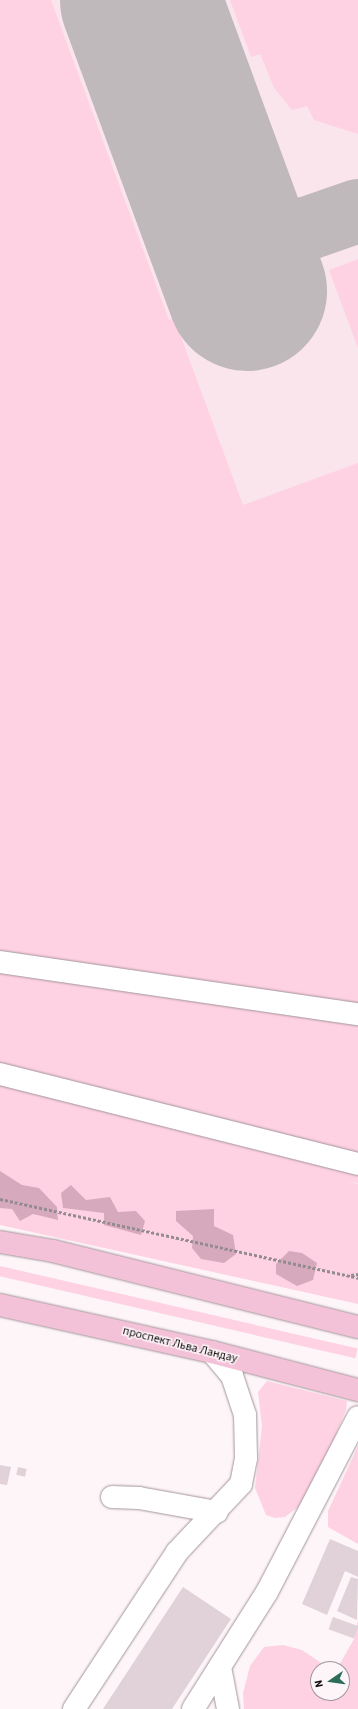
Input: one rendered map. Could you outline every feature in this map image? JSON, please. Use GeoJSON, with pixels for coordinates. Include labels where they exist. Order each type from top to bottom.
{"type":"FeatureCollection","features":[{"type":"Feature","properties":{"kind":"main road"},"geometry":{"type":"LineString","coordinates":[[0,1242],[53,1251],[358,1327]]}},
{"type":"Feature","properties":{"kind":"main road","name":"проспект Льва Ландау"},"geometry":{"type":"LineString","coordinates":[[0,1305],[212,1352],[358,1390]]}},
{"type":"Feature","properties":{"kind":"lane"},"geometry":{"type":"LineString","coordinates":[[0,962],[358,1014]]}},
{"type":"Feature","properties":{"kind":"lane"},"geometry":{"type":"LineString","coordinates":[[0,1074],[358,1164]]}},
{"type":"Feature","properties":{"kind":"lane"},"geometry":{"type":"LineString","coordinates":[[74,1709],[176,1552],[217,1512],[241,1484],[246,1437],[245,1415],[232,1376],[212,1352]]}},
{"type":"Feature","properties":{"kind":"lane"},"geometry":{"type":"LineString","coordinates":[[193,1709],[267,1592],[358,1417]]}},
{"type":"Feature","properties":{"kind":"lane"},"geometry":{"type":"LineString","coordinates":[[112,1497],[139,1498],[217,1512]]}},
{"type":"Feature","properties":{"kind":"lane"},"geometry":{"type":"LineString","coordinates":[[220,1667],[228,1709]]}},
{"type":"Feature","properties":{"kind":"path"},"geometry":{"type":"LineString","coordinates":[[0,1199],[358,1278]]}},
{"type":"Feature","properties":{"kind":"path"},"geometry":{"type":"LineString","coordinates":[[348,1276],[358,1274]]}},
{"type":"Feature","properties":{"kind":"shaded area"},"geometry":{"type":"Polygon","coordinates":[[[0,0],[358,0],[358,1184],[274,1166],[0,0]]]}},
{"type":"Feature","properties":{"kind":"shaded area"},"geometry":{"type":"Polygon","coordinates":[[[0,0],[51,0],[169,320],[174,318],[243,505],[358,463],[358,1183],[345,1181],[358,1184],[358,1304],[0,1225],[0,0]]]}},
{"type":"Feature","properties":{"kind":"shaded area"},"geometry":{"type":"Polygon","coordinates":[[[230,0],[358,0],[358,134],[314,120],[307,106],[292,110],[274,88],[260,54],[251,57],[230,0]]]}},
{"type":"Feature","properties":{"kind":"shaded area"},"geometry":{"type":"Polygon","coordinates":[[[358,259],[358,348],[329,270],[358,259]]]}},
{"type":"Feature","properties":{"kind":"shaded area"},"geometry":{"type":"Polygon","coordinates":[[[0,1171],[22,1185],[39,1188],[57,1207],[58,1220],[33,1214],[20,1221],[12,1209],[0,1208],[0,1171]]]}},
{"type":"Feature","properties":{"kind":"shaded area"},"geometry":{"type":"Polygon","coordinates":[[[71,1185],[86,1200],[110,1197],[118,1212],[136,1211],[145,1221],[141,1235],[104,1225],[104,1213],[63,1208],[61,1193],[71,1185]]]}},
{"type":"Feature","properties":{"kind":"shaded area"},"geometry":{"type":"Polygon","coordinates":[[[214,1209],[214,1226],[233,1235],[236,1254],[224,1263],[201,1259],[192,1248],[193,1236],[176,1221],[176,1211],[214,1209]]]}},
{"type":"Feature","properties":{"kind":"shaded area"},"geometry":{"type":"Polygon","coordinates":[[[289,1251],[302,1253],[317,1263],[313,1280],[297,1286],[276,1274],[276,1264],[289,1251]]]}},
{"type":"Feature","properties":{"kind":"shaded area"},"geometry":{"type":"Polygon","coordinates":[[[0,1266],[358,1349],[355,1358],[0,1276],[0,1266]]]}},
{"type":"Feature","properties":{"kind":"shaded area"},"geometry":{"type":"Polygon","coordinates":[[[267,1381],[347,1401],[346,1410],[320,1473],[301,1505],[285,1517],[275,1518],[266,1515],[255,1488],[262,1426],[258,1392],[267,1381]]]}},
{"type":"Feature","properties":{"kind":"shaded area"},"geometry":{"type":"Polygon","coordinates":[[[358,1446],[358,1544],[328,1527],[328,1511],[358,1446]]]}},
{"type":"Feature","properties":{"kind":"shaded area"},"geometry":{"type":"Polygon","coordinates":[[[358,1620],[358,1709],[244,1709],[243,1693],[250,1666],[264,1647],[283,1645],[302,1650],[318,1661],[310,1661],[310,1701],[350,1701],[350,1661],[342,1661],[354,1639],[358,1620]]]}},
{"type":"Feature","properties":{"kind":"building"},"geometry":{"type":"Polygon","coordinates":[[[0,1465],[11,1467],[7,1485],[0,1484],[0,1465]]]}},
{"type":"Feature","properties":{"kind":"building"},"geometry":{"type":"Polygon","coordinates":[[[18,1467],[27,1469],[25,1477],[16,1475],[18,1467]]]}},
{"type":"Feature","properties":{"kind":"building"},"geometry":{"type":"Polygon","coordinates":[[[330,1539],[358,1551],[358,1577],[345,1571],[327,1615],[302,1604],[330,1539]]]}},
{"type":"Feature","properties":{"kind":"building"},"geometry":{"type":"Polygon","coordinates":[[[351,1577],[358,1579],[357,1620],[337,1611],[351,1577]]]}},
{"type":"Feature","properties":{"kind":"building"},"geometry":{"type":"Polygon","coordinates":[[[183,1587],[231,1619],[172,1709],[103,1709],[183,1587]]]}},
{"type":"Feature","properties":{"kind":"building"},"geometry":{"type":"Polygon","coordinates":[[[333,1617],[358,1626],[354,1638],[329,1629],[333,1617]]]}},
{"type":"Feature","properties":{"kind":"taxiway"},"geometry":{"type":"LineString","coordinates":[[190,135],[224,194],[247,218],[280,229],[303,230],[358,211]]}},
{"type":"Feature","properties":{"kind":"runway"},"geometry":{"type":"LineString","coordinates":[[140,0],[247,291]]}}]}
